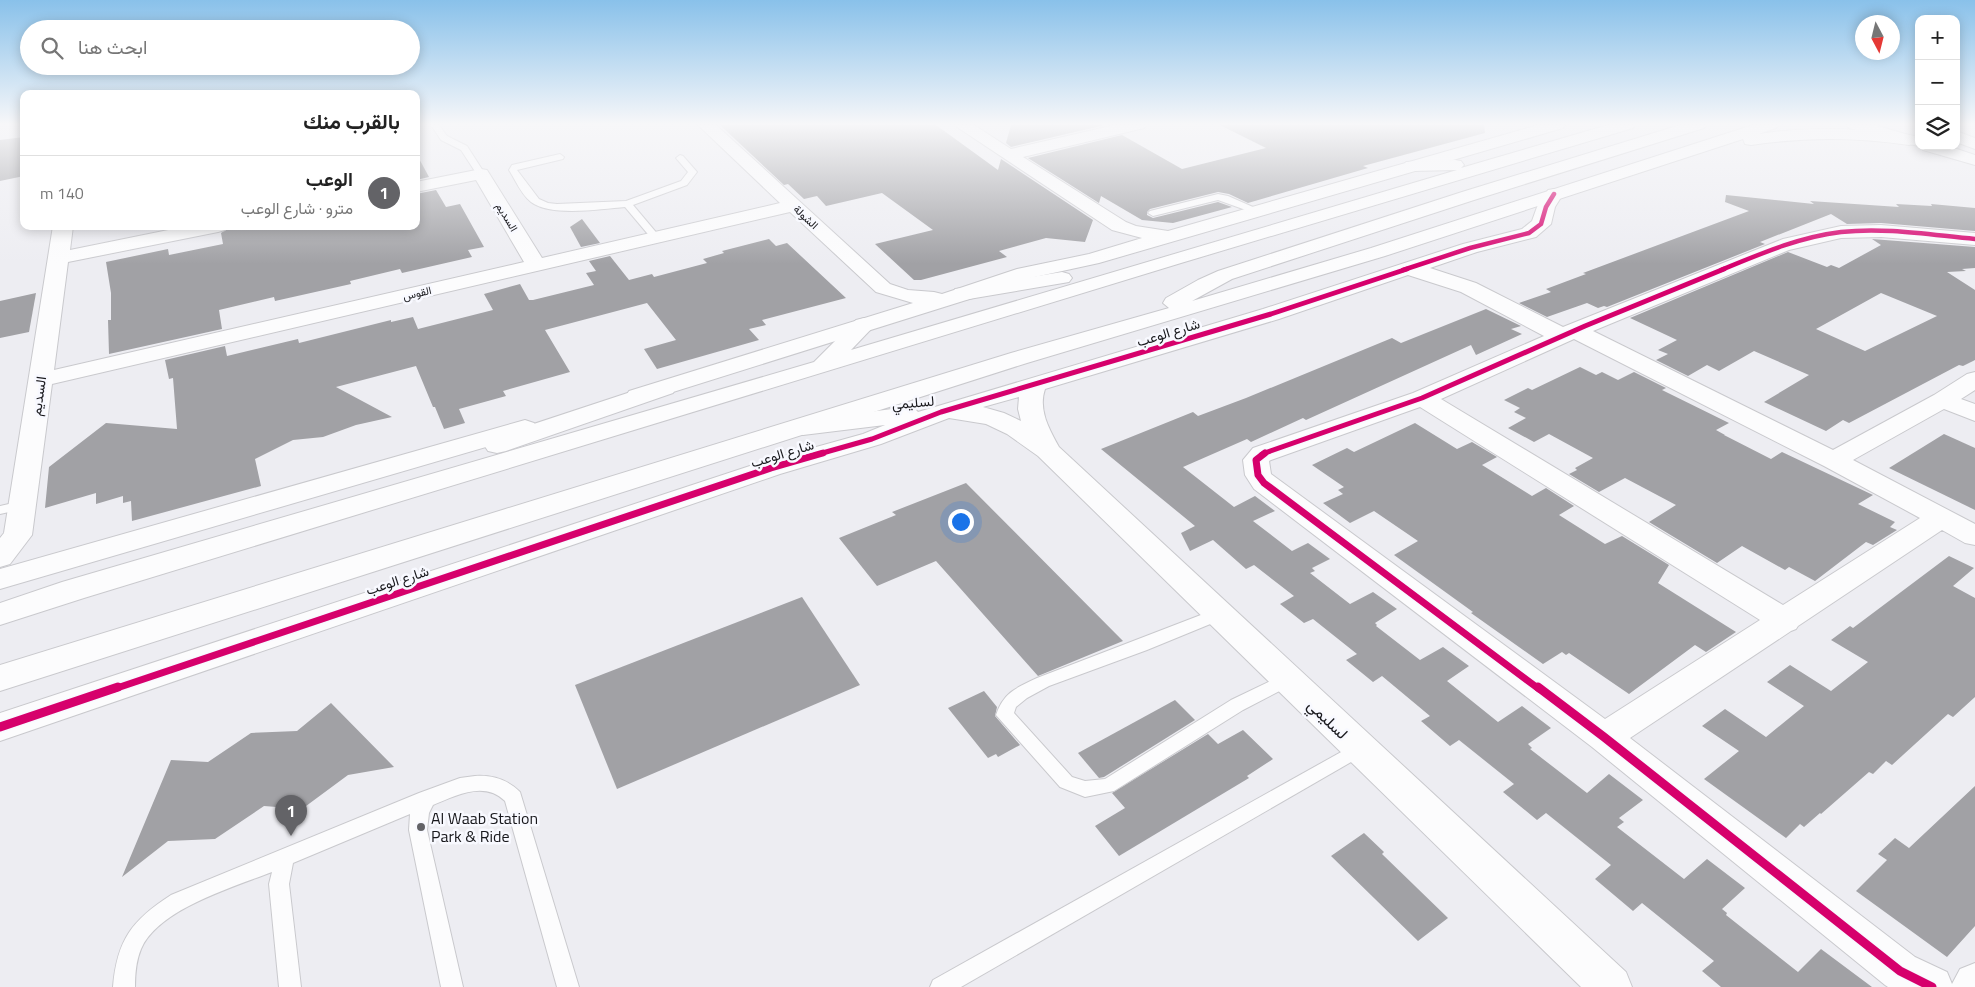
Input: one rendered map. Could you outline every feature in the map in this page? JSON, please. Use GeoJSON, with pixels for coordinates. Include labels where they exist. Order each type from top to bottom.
{"type":"FeatureCollection","features":[{"type":"Feature","properties":{"kind":"street","name":"الشولة"},"geometry":{"type":"LineString","coordinates":[[755,171],[883,288],[899,295],[920,298],[942,298],[963,294]]}},
{"type":"Feature","properties":{"kind":"street"},"geometry":{"type":"LineString","coordinates":[[1031,171],[1122,237]]}},
{"type":"Feature","properties":{"kind":"street"},"geometry":{"type":"LineString","coordinates":[[0,614],[664,388],[1024,273],[1072,264],[1122,237],[1175,235],[1395,171]]}},
{"type":"Feature","properties":{"kind":"street"},"geometry":{"type":"LineString","coordinates":[[73,590],[1467,171]]}},
{"type":"Feature","properties":{"kind":"street"},"geometry":{"type":"LineString","coordinates":[[1156,319],[1187,294],[1226,275],[1549,171]]}},
{"type":"Feature","properties":{"kind":"street","name":"شارع الوعب"},"geometry":{"type":"LineString","coordinates":[[0,678],[1019,358],[1378,252],[1628,171]]}},
{"type":"Feature","properties":{"kind":"street"},"geometry":{"type":"LineString","coordinates":[[420,186],[482,174]]}},
{"type":"Feature","properties":{"kind":"street","name":"السديم"},"geometry":{"type":"LineString","coordinates":[[482,174],[536,265]]}},
{"type":"Feature","properties":{"kind":"street","name":"شارع الوعب"},"geometry":{"type":"LineString","coordinates":[[0,727],[784,464],[872,439],[941,412],[1164,347],[1408,269],[1470,263],[1482,244],[1520,236],[1536,228],[1544,219],[1546,207],[1554,194]]}},
{"type":"Feature","properties":{"kind":"street","name":"القوس"},"geometry":{"type":"LineString","coordinates":[[40,380],[793,206]]}},
{"type":"Feature","properties":{"kind":"street","name":"السديم"},"geometry":{"type":"LineString","coordinates":[[62,230],[40,380],[11,508],[9,546],[24,548],[39,554],[98,551]]}},
{"type":"Feature","properties":{"kind":"street"},"geometry":{"type":"LineString","coordinates":[[59,258],[198,230]]}},
{"type":"Feature","properties":{"kind":"street"},"geometry":{"type":"LineString","coordinates":[[1932,987],[1900,971],[1604,738],[1264,483],[1258,475],[1256,460],[1262,454],[1422,398],[1574,331],[1783,245],[1840,232],[1881,231],[1973,241]]}},
{"type":"Feature","properties":{"kind":"street"},"geometry":{"type":"LineString","coordinates":[[963,294],[1174,259]]}},
{"type":"Feature","properties":{"kind":"street"},"geometry":{"type":"LineString","coordinates":[[1470,263],[1574,331]]}},
{"type":"Feature","properties":{"kind":"street"},"geometry":{"type":"LineString","coordinates":[[1408,269],[1462,284],[1574,331],[1833,460],[1975,536]]}},
{"type":"Feature","properties":{"kind":"street"},"geometry":{"type":"LineString","coordinates":[[821,366],[884,307],[886,297],[883,288]]}},
{"type":"Feature","properties":{"kind":"street"},"geometry":{"type":"LineString","coordinates":[[1833,460],[1943,400],[1975,379]]}},
{"type":"Feature","properties":{"kind":"street","name":"لسليمي"},"geometry":{"type":"LineString","coordinates":[[1035,384],[1030,400],[1031,416],[1047,450]]}},
{"type":"Feature","properties":{"kind":"street"},"geometry":{"type":"LineString","coordinates":[[0,579],[664,388]]}},
{"type":"Feature","properties":{"kind":"street"},"geometry":{"type":"LineString","coordinates":[[1422,398],[1785,620]]}},
{"type":"Feature","properties":{"kind":"street"},"geometry":{"type":"LineString","coordinates":[[1943,400],[1975,413]]}},
{"type":"Feature","properties":{"kind":"street","name":"لسليمي"},"geometry":{"type":"LineString","coordinates":[[802,427],[941,412],[974,413],[997,418],[1014,427],[1047,450],[1611,987]]}},
{"type":"Feature","properties":{"kind":"street"},"geometry":{"type":"LineString","coordinates":[[1604,738],[1940,518]]}},
{"type":"Feature","properties":{"kind":"street"},"geometry":{"type":"LineString","coordinates":[[1972,987],[1975,984]]}},
{"type":"Feature","properties":{"kind":"lane"},"geometry":{"type":"LineString","coordinates":[[514,171],[530,195],[540,204],[582,207],[627,204],[684,184],[689,179],[692,171]]}},
{"type":"Feature","properties":{"kind":"lane"},"geometry":{"type":"LineString","coordinates":[[1153,213],[1218,197],[1257,211]]}},
{"type":"Feature","properties":{"kind":"lane"},"geometry":{"type":"LineString","coordinates":[[627,204],[655,238]]}},
{"type":"Feature","properties":{"kind":"lane"},"geometry":{"type":"LineString","coordinates":[[1219,614],[1141,646],[1043,682],[1021,693],[1009,703],[1006,716],[1066,782],[1085,789],[1108,786],[1237,705],[1287,680]]}},
{"type":"Feature","properties":{"kind":"lane"},"geometry":{"type":"LineString","coordinates":[[941,987],[1359,749]]}},
{"type":"Feature","properties":{"kind":"lane"},"geometry":{"type":"LineString","coordinates":[[124,987],[126,958],[133,942],[144,927],[161,912],[178,901],[426,800],[473,783],[497,785],[507,790],[513,797],[568,987]]}},
{"type":"Feature","properties":{"kind":"lane"},"geometry":{"type":"LineString","coordinates":[[426,800],[420,813],[418,830],[452,987]]}},
{"type":"Feature","properties":{"kind":"lane"},"geometry":{"type":"LineString","coordinates":[[284,857],[279,884],[290,987]]}},
{"type":"Feature","properties":{"kind":"building"},"geometry":{"type":"Polygon","coordinates":[[[0,171],[20,171],[20,177],[0,181],[0,171]]]}},
{"type":"Feature","properties":{"kind":"building"},"geometry":{"type":"Polygon","coordinates":[[[420,171],[426,171],[429,177],[420,179],[420,171]]]}},
{"type":"Feature","properties":{"kind":"building"},"geometry":{"type":"Polygon","coordinates":[[[769,171],[1019,171],[1093,220],[1085,242],[1046,238],[999,251],[1007,257],[921,280],[914,280],[875,244],[933,230],[882,193],[826,206],[817,196],[804,199],[788,184],[784,185],[769,171]]]}},
{"type":"Feature","properties":{"kind":"building"},"geometry":{"type":"Polygon","coordinates":[[[1049,171],[1358,171],[1248,203],[1229,194],[1218,192],[1150,209],[1147,212],[1147,215],[1153,218],[1218,202],[1232,207],[1173,223],[1142,220],[1101,196],[1099,203],[1049,171]]]}},
{"type":"Feature","properties":{"kind":"building"},"geometry":{"type":"Polygon","coordinates":[[[436,190],[446,207],[460,204],[484,247],[468,250],[472,257],[402,273],[400,269],[350,281],[351,284],[275,301],[274,297],[219,310],[222,329],[109,354],[108,320],[111,320],[111,293],[106,262],[168,249],[169,255],[223,244],[221,233],[226,230],[420,230],[420,193],[436,190]]]}},
{"type":"Feature","properties":{"kind":"building"},"geometry":{"type":"Polygon","coordinates":[[[1726,195],[1814,204],[1810,201],[1899,207],[1896,204],[1932,206],[1931,204],[1975,208],[1975,231],[1881,223],[1847,224],[1831,214],[1760,242],[1765,244],[1607,307],[1598,308],[1587,303],[1547,317],[1519,303],[1551,292],[1546,289],[1586,274],[1583,273],[1749,211],[1725,202],[1726,195]]]}},
{"type":"Feature","properties":{"kind":"building"},"geometry":{"type":"Polygon","coordinates":[[[582,219],[600,243],[581,247],[570,227],[582,219]]]}},
{"type":"Feature","properties":{"kind":"building"},"geometry":{"type":"Polygon","coordinates":[[[769,239],[776,246],[787,243],[846,298],[762,320],[766,325],[749,329],[759,340],[657,369],[644,349],[676,340],[647,303],[545,330],[570,372],[503,391],[506,396],[459,409],[465,423],[444,429],[416,366],[336,387],[392,417],[356,425],[323,437],[293,440],[255,459],[261,486],[132,521],[131,501],[123,503],[123,496],[96,504],[96,493],[45,508],[49,467],[106,423],[177,429],[173,378],[169,379],[165,360],[225,346],[227,356],[298,339],[299,343],[391,320],[391,322],[413,317],[418,329],[493,310],[484,294],[520,284],[529,300],[594,285],[586,273],[596,271],[589,261],[610,256],[629,280],[652,274],[654,277],[707,263],[703,259],[724,253],[722,251],[769,239]]]}},
{"type":"Feature","properties":{"kind":"building"},"geometry":{"type":"Polygon","coordinates":[[[1872,239],[1975,247],[1975,268],[1962,269],[1966,271],[1947,272],[1975,290],[1975,360],[1963,366],[1959,365],[1849,423],[1843,420],[1826,431],[1764,402],[1809,375],[1754,351],[1719,371],[1707,365],[1688,376],[1656,360],[1668,354],[1658,350],[1677,340],[1630,318],[1788,252],[1827,267],[1831,265],[1839,268],[1881,245],[1872,239]],[[1881,293],[1816,329],[1865,351],[1937,316],[1881,293]]]}},
{"type":"Feature","properties":{"kind":"building"},"geometry":{"type":"Polygon","coordinates":[[[36,293],[29,332],[0,338],[0,301],[36,293]]]}},
{"type":"Feature","properties":{"kind":"building"},"geometry":{"type":"Polygon","coordinates":[[[1486,309],[1521,326],[1511,329],[1522,334],[1476,355],[1471,345],[1306,420],[1303,418],[1251,442],[1247,439],[1183,467],[1234,507],[1255,496],[1275,511],[1253,521],[1292,551],[1308,543],[1330,559],[1312,568],[1315,571],[1310,573],[1350,604],[1373,592],[1397,609],[1375,623],[1376,626],[1420,660],[1443,647],[1469,666],[1447,681],[1498,722],[1522,706],[1551,728],[1528,744],[1532,748],[1530,749],[1587,793],[1609,774],[1643,800],[1619,818],[1624,822],[1617,827],[1684,879],[1707,859],[1745,888],[1722,909],[1727,913],[1726,915],[1798,972],[1821,949],[1872,987],[1721,987],[1702,971],[1714,961],[1642,903],[1633,911],[1595,879],[1611,865],[1546,813],[1537,820],[1503,792],[1514,784],[1459,740],[1450,746],[1421,721],[1430,716],[1382,676],[1373,682],[1346,660],[1357,654],[1313,619],[1304,623],[1280,604],[1294,596],[1254,565],[1246,569],[1213,540],[1190,551],[1181,533],[1195,526],[1101,449],[1193,412],[1198,416],[1246,398],[1392,338],[1401,343],[1486,309]]]}},
{"type":"Feature","properties":{"kind":"building"},"geometry":{"type":"Polygon","coordinates":[[[1580,367],[1596,375],[1602,372],[1618,380],[1634,372],[1666,388],[1662,390],[1729,423],[1716,430],[1724,435],[1771,459],[1782,452],[1873,495],[1858,504],[1895,522],[1890,527],[1897,530],[1873,545],[1866,542],[1815,581],[1789,567],[1785,570],[1742,546],[1717,563],[1649,522],[1676,505],[1625,478],[1599,492],[1569,474],[1577,470],[1575,468],[1593,458],[1549,434],[1534,442],[1508,428],[1526,418],[1514,412],[1520,408],[1504,400],[1528,388],[1532,390],[1580,367]]]}},
{"type":"Feature","properties":{"kind":"building"},"geometry":{"type":"Polygon","coordinates":[[[1415,423],[1457,449],[1472,442],[1497,457],[1482,465],[1532,496],[1546,488],[1574,506],[1559,515],[1605,544],[1622,536],[1669,565],[1658,583],[1736,632],[1706,652],[1695,645],[1629,694],[1569,653],[1566,655],[1562,652],[1543,664],[1394,555],[1418,541],[1374,511],[1350,523],[1323,503],[1343,494],[1338,490],[1344,487],[1312,465],[1347,448],[1354,452],[1415,423]]]}},
{"type":"Feature","properties":{"kind":"building"},"geometry":{"type":"Polygon","coordinates":[[[1944,434],[1975,448],[1975,510],[1889,468],[1944,434]]]}},
{"type":"Feature","properties":{"kind":"building"},"geometry":{"type":"Polygon","coordinates":[[[966,483],[1123,641],[1038,676],[936,561],[877,586],[839,538],[896,515],[892,512],[966,483]]]}},
{"type":"Feature","properties":{"kind":"building"},"geometry":{"type":"Polygon","coordinates":[[[1949,556],[1974,568],[1953,586],[1975,598],[1975,697],[1953,717],[1948,714],[1892,765],[1886,761],[1873,774],[1869,772],[1821,814],[1804,827],[1800,824],[1786,838],[1704,779],[1739,751],[1702,726],[1725,709],[1766,737],[1804,706],[1767,682],[1790,665],[1831,691],[1868,662],[1831,640],[1850,626],[1853,628],[1949,556]]]}},
{"type":"Feature","properties":{"kind":"building"},"geometry":{"type":"Polygon","coordinates":[[[802,597],[860,685],[617,789],[575,685],[802,597]]]}},
{"type":"Feature","properties":{"kind":"building"},"geometry":{"type":"Polygon","coordinates":[[[984,691],[997,707],[995,716],[1020,745],[998,757],[996,754],[988,758],[948,708],[984,691]]]}},
{"type":"Feature","properties":{"kind":"building"},"geometry":{"type":"Polygon","coordinates":[[[1175,700],[1195,720],[1104,777],[1099,778],[1078,753],[1175,700]]]}},
{"type":"Feature","properties":{"kind":"building"},"geometry":{"type":"Polygon","coordinates":[[[331,703],[394,767],[348,775],[302,809],[264,806],[215,839],[168,841],[122,877],[171,760],[208,762],[251,733],[297,731],[331,703]]]}},
{"type":"Feature","properties":{"kind":"building"},"geometry":{"type":"Polygon","coordinates":[[[1243,730],[1273,759],[1247,776],[1249,778],[1119,856],[1095,826],[1125,808],[1112,793],[1208,734],[1218,744],[1243,730]]]}},
{"type":"Feature","properties":{"kind":"building"},"geometry":{"type":"Polygon","coordinates":[[[1975,786],[1975,926],[1947,957],[1856,891],[1887,860],[1878,854],[1895,838],[1909,848],[1975,786]]]}},
{"type":"Feature","properties":{"kind":"building"},"geometry":{"type":"Polygon","coordinates":[[[1364,833],[1384,852],[1382,854],[1448,918],[1418,941],[1331,856],[1364,833]]]}},
{"type":"Feature","properties":{"kind":"cycle path"},"geometry":{"type":"LineString","coordinates":[[0,727],[771,468],[872,439],[941,412],[1271,314],[1470,248],[1529,233],[1541,224],[1546,207],[1554,194]]}},
{"type":"Feature","properties":{"kind":"cycle path"},"geometry":{"type":"LineString","coordinates":[[1932,987],[1900,971],[1604,737],[1264,483],[1258,475],[1256,460],[1262,454],[1422,398],[1585,326],[1783,245],[1841,232],[1881,231],[1975,239]]}},
{"type":"Feature","properties":{"kind":"place","name":"Al Waab Station Park & Ride"},"geometry":{"type":"Point","coordinates":[421,827]}},
{"type":"Feature","properties":{"kind":"place","name":"الوعب"},"geometry":{"type":"Point","coordinates":[291,836]}}]}
